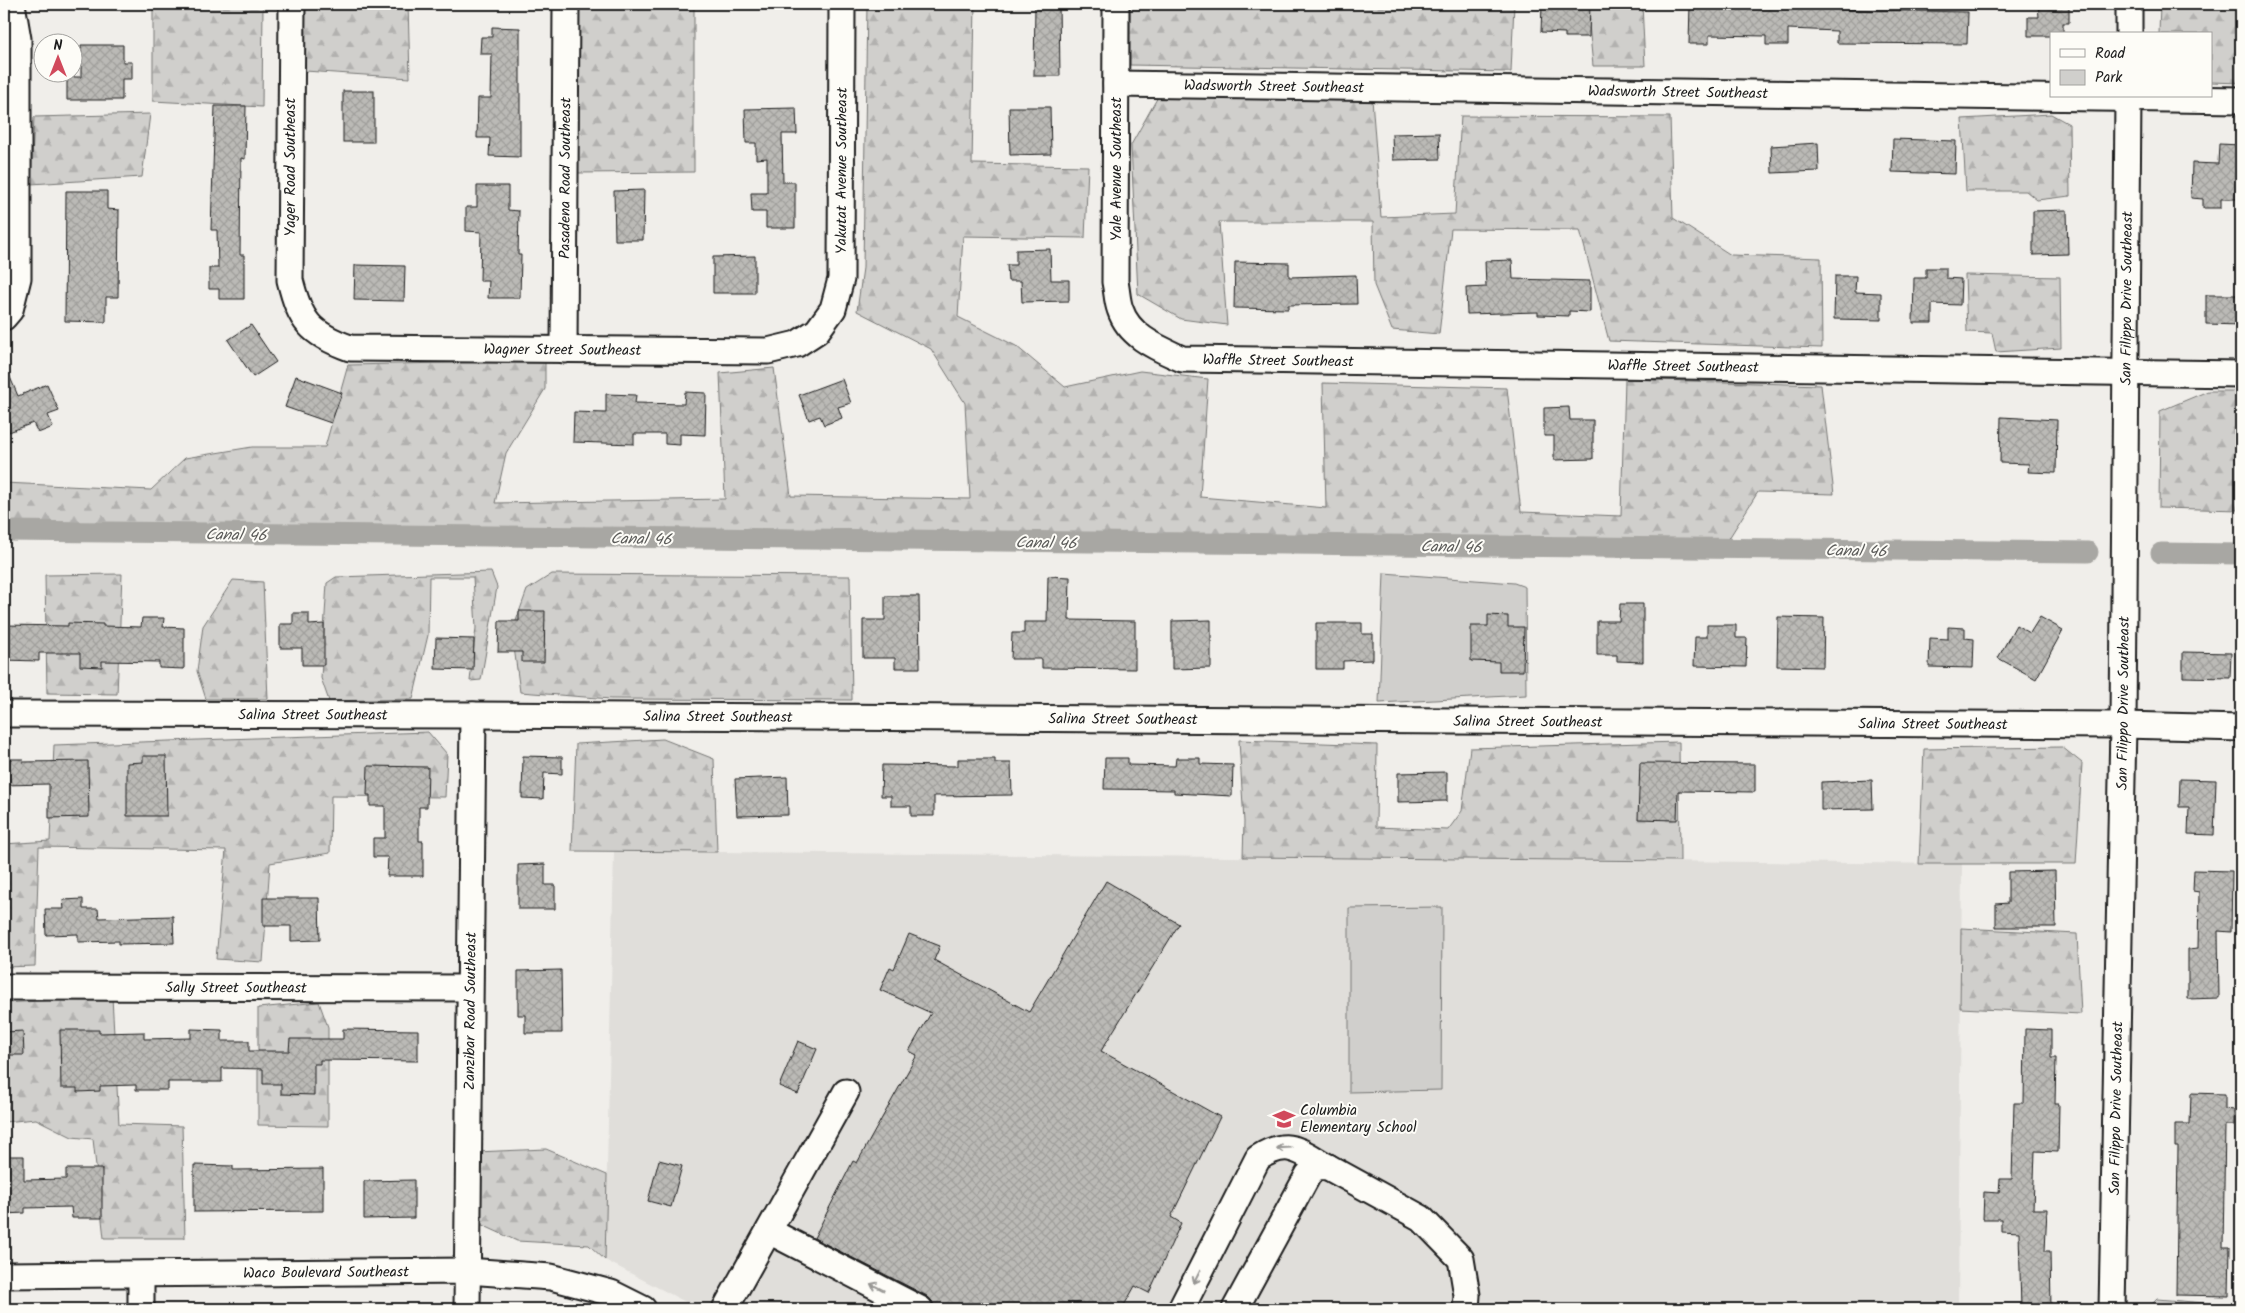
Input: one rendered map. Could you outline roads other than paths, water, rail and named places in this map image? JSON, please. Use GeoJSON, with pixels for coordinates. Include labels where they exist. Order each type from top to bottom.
{"type":"FeatureCollection","features":[{"type":"Feature","properties":{"kind":"street"},"geometry":{"type":"LineString","coordinates":[[4,317],[10,310],[18,278],[18,39],[12,4]]}},
{"type":"Feature","properties":{"kind":"street","name":"Yager Road Southeast"},"geometry":{"type":"LineString","coordinates":[[292,4],[290,280],[296,306],[309,326]]}},
{"type":"Feature","properties":{"kind":"street","name":"Pasadena Road Southeast"},"geometry":{"type":"LineString","coordinates":[[564,350],[566,4]]}},
{"type":"Feature","properties":{"kind":"street","name":"Yakutat Avenue Southeast"},"geometry":{"type":"LineString","coordinates":[[817,331],[833,309],[841,279],[842,4]]}},
{"type":"Feature","properties":{"kind":"street","name":"Yale Avenue Southeast"},"geometry":{"type":"LineString","coordinates":[[1116,4],[1115,282],[1120,310],[1132,330]]}},
{"type":"Feature","properties":{"kind":"street"},"geometry":{"type":"LineString","coordinates":[[2129,4],[2129,32]]}},
{"type":"Feature","properties":{"kind":"street","name":"Wadsworth Street Southeast"},"geometry":{"type":"LineString","coordinates":[[1116,84],[2050,96]]}},
{"type":"Feature","properties":{"kind":"street","name":"San Filippo Drive Southeast"},"geometry":{"type":"LineString","coordinates":[[2112,1309],[2124,725],[2128,98]]}},
{"type":"Feature","properties":{"kind":"street","name":"Wadsworth Street Southeast"},"geometry":{"type":"LineString","coordinates":[[2166,98],[2241,100]]}},
{"type":"Feature","properties":{"kind":"street","name":"Wagner Street Southeast"},"geometry":{"type":"LineString","coordinates":[[309,326],[327,340],[350,348],[768,351],[798,344],[817,331]]}},
{"type":"Feature","properties":{"kind":"street","name":"Waffle Street Southeast"},"geometry":{"type":"LineString","coordinates":[[1132,330],[1153,346],[1182,359],[2241,374]]}},
{"type":"Feature","properties":{"kind":"street","name":"Salina Street Southeast"},"geometry":{"type":"LineString","coordinates":[[4,714],[2124,725],[2241,728]]}},
{"type":"Feature","properties":{"kind":"street","name":"Zanzibar Road Southeast"},"geometry":{"type":"LineString","coordinates":[[467,1309],[472,715]]}},
{"type":"Feature","properties":{"kind":"street","name":"Sally Street Southeast"},"geometry":{"type":"LineString","coordinates":[[4,987],[469,988]]}},
{"type":"Feature","properties":{"kind":"street"},"geometry":{"type":"LineString","coordinates":[[726,1309],[846,1092]]}},
{"type":"Feature","properties":{"kind":"street"},"geometry":{"type":"LineString","coordinates":[[1181,1309],[1258,1158],[1272,1149],[1290,1147],[1421,1218],[1461,1259],[1467,1295],[1466,1309]]}},
{"type":"Feature","properties":{"kind":"street"},"geometry":{"type":"LineString","coordinates":[[1235,1309],[1308,1175],[1316,1166],[1328,1167]]}},
{"type":"Feature","properties":{"kind":"street"},"geometry":{"type":"LineString","coordinates":[[768,1231],[920,1309]]}},
{"type":"Feature","properties":{"kind":"street","name":"Waco Boulevard Southeast"},"geometry":{"type":"LineString","coordinates":[[4,1275],[468,1271],[551,1277],[611,1293],[643,1309]]}},
{"type":"Feature","properties":{"kind":"street"},"geometry":{"type":"LineString","coordinates":[[141,1275],[141,1309]]}},
{"type":"Feature","properties":{"kind":"waterway","name":"Canal 46"},"geometry":{"type":"LineString","coordinates":[[4,531],[2088,552]]}},
{"type":"Feature","properties":{"kind":"waterway","name":"Canal 46"},"geometry":{"type":"LineString","coordinates":[[2161,553],[2241,554]]}},
{"type":"Feature","properties":{"kind":"place","name":"Columbia Elementary School"},"geometry":{"type":"Point","coordinates":[1284,1119]}}]}
